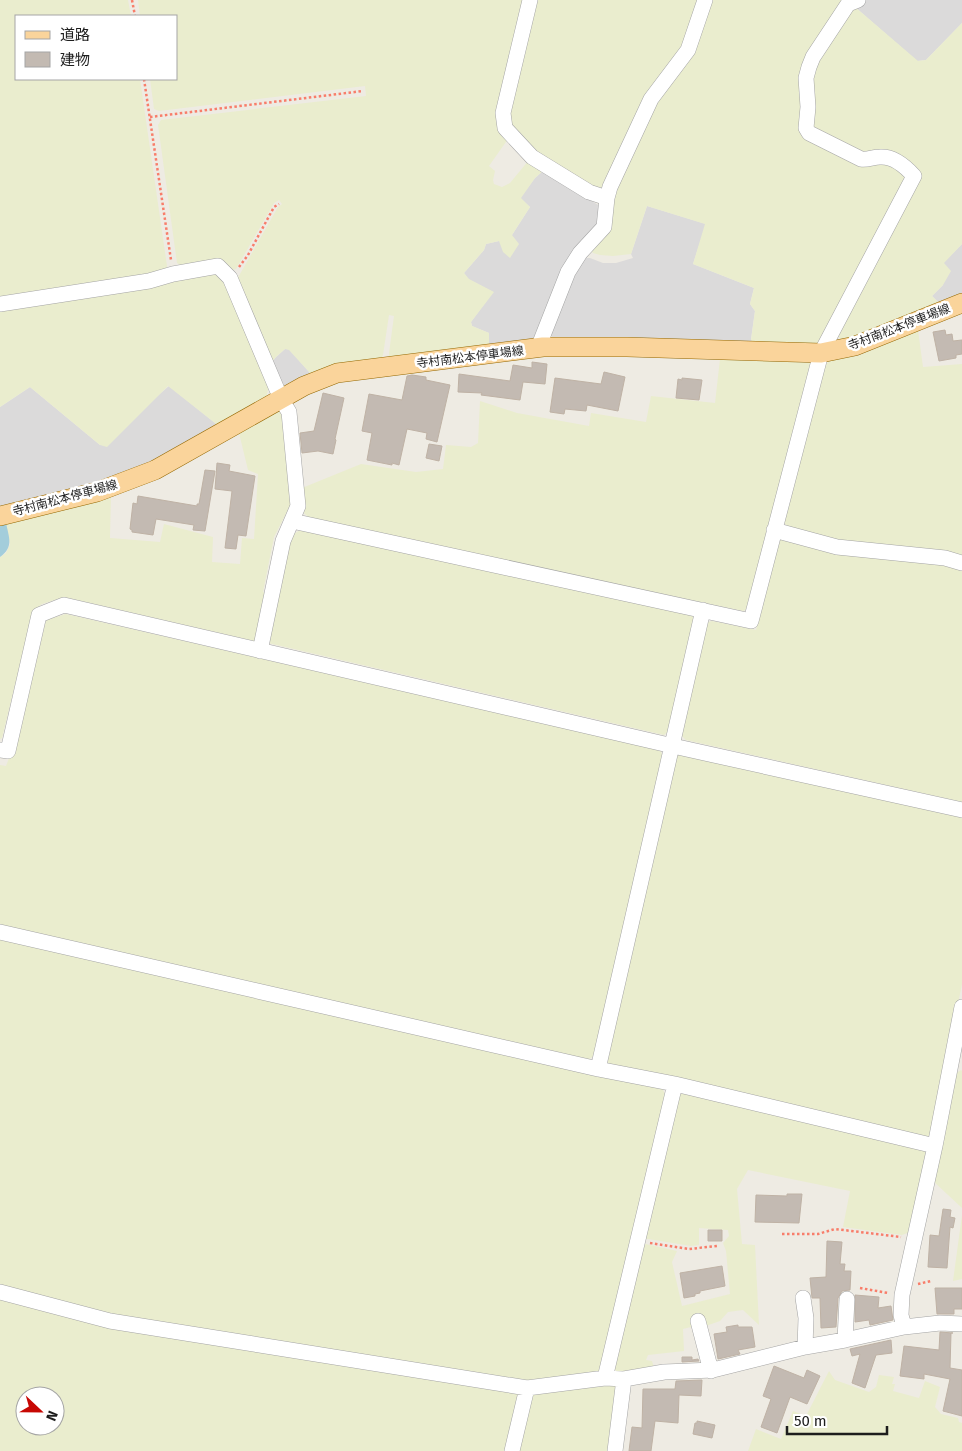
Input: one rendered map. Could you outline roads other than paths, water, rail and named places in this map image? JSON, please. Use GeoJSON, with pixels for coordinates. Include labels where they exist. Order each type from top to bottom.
{"type":"FeatureCollection","features":[{"type":"Feature","properties":{"kind":"main road","name":"寺村南松本停車場線"},"geometry":{"type":"LineString","coordinates":[[0,516],[97,492],[155,470],[304,386],[337,372],[538,348],[627,347],[821,354],[855,346],[962,303]]}},
{"type":"Feature","properties":{"kind":"street"},"geometry":{"type":"LineString","coordinates":[[530,0],[503,113],[505,128],[532,156],[589,192],[607,198]]}},
{"type":"Feature","properties":{"kind":"street"},"geometry":{"type":"LineString","coordinates":[[538,348],[568,272],[580,253],[604,228],[610,187],[651,99],[688,50],[705,0]]}},
{"type":"Feature","properties":{"kind":"street"},"geometry":{"type":"LineString","coordinates":[[292,521],[751,621],[821,354],[914,176],[906,167],[888,157],[868,160],[861,159],[809,133],[806,128],[808,107],[806,78],[808,67],[848,4],[858,0]]}},
{"type":"Feature","properties":{"kind":"street"},"geometry":{"type":"LineString","coordinates":[[0,304],[150,281],[174,274],[218,266],[230,278],[281,399],[289,412],[297,483],[298,506],[283,540],[260,651]]}},
{"type":"Feature","properties":{"kind":"street"},"geometry":{"type":"LineString","coordinates":[[774,530],[837,547],[945,558],[962,563]]}},
{"type":"Feature","properties":{"kind":"street"},"geometry":{"type":"LineString","coordinates":[[0,750],[8,751],[40,614],[64,605],[673,746],[962,810]]}},
{"type":"Feature","properties":{"kind":"street"},"geometry":{"type":"LineString","coordinates":[[598,1069],[703,610]]}},
{"type":"Feature","properties":{"kind":"street"},"geometry":{"type":"LineString","coordinates":[[0,932],[598,1069],[675,1084],[936,1146]]}},
{"type":"Feature","properties":{"kind":"street"},"geometry":{"type":"LineString","coordinates":[[904,1328],[901,1315],[902,1295],[956,1066],[962,1007]]}},
{"type":"Feature","properties":{"kind":"street"},"geometry":{"type":"LineString","coordinates":[[605,1378],[675,1084]]}},
{"type":"Feature","properties":{"kind":"street"},"geometry":{"type":"LineString","coordinates":[[0,1292],[110,1321],[527,1388],[605,1378],[624,1379],[664,1372],[711,1371],[805,1347],[904,1328],[940,1323],[962,1324]]}},
{"type":"Feature","properties":{"kind":"street"},"geometry":{"type":"LineString","coordinates":[[803,1298],[806,1318],[805,1347]]}},
{"type":"Feature","properties":{"kind":"street"},"geometry":{"type":"LineString","coordinates":[[846,1340],[847,1299]]}},
{"type":"Feature","properties":{"kind":"street"},"geometry":{"type":"LineString","coordinates":[[698,1321],[711,1371]]}},
{"type":"Feature","properties":{"kind":"street"},"geometry":{"type":"LineString","coordinates":[[615,1451],[624,1379]]}},
{"type":"Feature","properties":{"kind":"street"},"geometry":{"type":"LineString","coordinates":[[512,1451],[527,1388]]}},
{"type":"Feature","properties":{"kind":"water"},"geometry":{"type":"Polygon","coordinates":[[[6,523],[9,546],[0,557],[0,524],[6,523]]]}}]}
